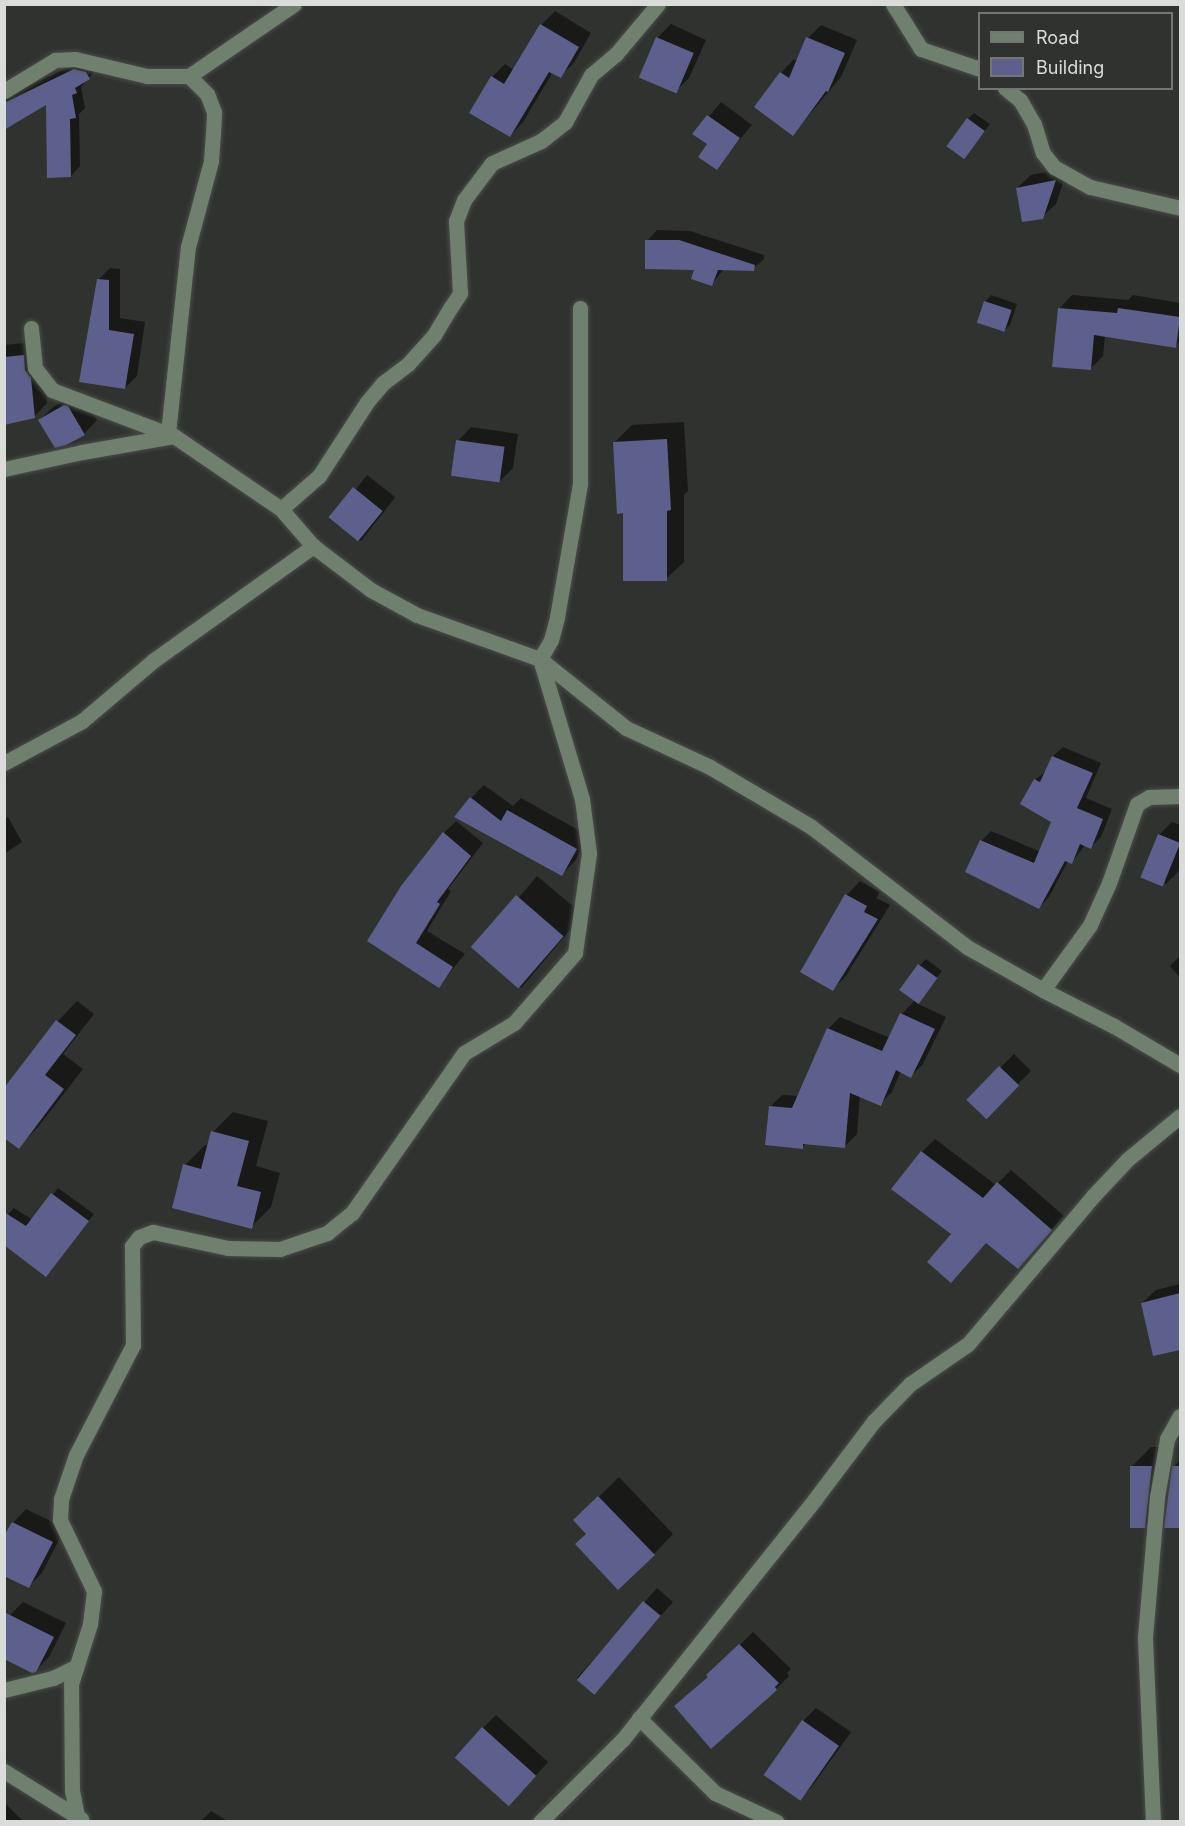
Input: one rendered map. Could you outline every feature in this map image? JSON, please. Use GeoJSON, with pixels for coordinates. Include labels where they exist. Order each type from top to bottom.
{"type":"FeatureCollection","features":[{"type":"Feature","properties":{"kind":"street"},"geometry":{"type":"LineString","coordinates":[[4,91],[55,60],[75,59],[147,76],[189,76],[294,4]]}},
{"type":"Feature","properties":{"kind":"street"},"geometry":{"type":"LineString","coordinates":[[281,509],[319,476],[368,402],[383,383],[408,364],[434,335],[460,293],[456,221],[464,200],[492,163],[541,141],[565,122],[591,75],[615,54],[658,4]]}},
{"type":"Feature","properties":{"kind":"street"},"geometry":{"type":"LineString","coordinates":[[893,4],[921,49],[978,68]]}},
{"type":"Feature","properties":{"kind":"street"},"geometry":{"type":"LineString","coordinates":[[171,435],[188,247],[211,161],[213,134],[214,112],[207,94],[189,76]]}},
{"type":"Feature","properties":{"kind":"street"},"geometry":{"type":"LineString","coordinates":[[1008,90],[1020,100],[1029,116],[1043,153],[1054,166],[1090,187],[1180,208]]}},
{"type":"Feature","properties":{"kind":"street"},"geometry":{"type":"LineString","coordinates":[[81,1819],[72,1791],[71,1684],[90,1624],[94,1591],[60,1520],[61,1499],[76,1455],[133,1345],[132,1246],[139,1237],[153,1232],[228,1248],[280,1249],[327,1233],[352,1213],[464,1053],[514,1023],[575,953],[589,853],[582,799],[540,659],[551,640],[557,617],[580,484],[580,308]]}},
{"type":"Feature","properties":{"kind":"street"},"geometry":{"type":"LineString","coordinates":[[31,328],[35,368],[52,390],[171,435],[281,509],[313,546],[371,590],[417,615],[540,659],[626,728],[710,767],[810,826],[967,947],[1043,990],[1114,1026],[1180,1065]]}},
{"type":"Feature","properties":{"kind":"street"},"geometry":{"type":"LineString","coordinates":[[4,469],[171,435]]}},
{"type":"Feature","properties":{"kind":"street"},"geometry":{"type":"LineString","coordinates":[[4,763],[82,721],[154,660],[313,546]]}},
{"type":"Feature","properties":{"kind":"street"},"geometry":{"type":"LineString","coordinates":[[1043,990],[1090,925],[1109,883],[1137,804],[1149,797],[1180,796]]}},
{"type":"Feature","properties":{"kind":"street"},"geometry":{"type":"LineString","coordinates":[[540,1821],[639,1719],[874,1421],[910,1384],[969,1344],[1092,1196],[1128,1159],[1180,1116]]}},
{"type":"Feature","properties":{"kind":"street"},"geometry":{"type":"LineString","coordinates":[[1153,1821],[1145,1637],[1157,1497],[1167,1439],[1180,1416]]}},
{"type":"Feature","properties":{"kind":"street"},"geometry":{"type":"LineString","coordinates":[[4,1690],[53,1678],[76,1667]]}},
{"type":"Feature","properties":{"kind":"street"},"geometry":{"type":"LineString","coordinates":[[639,1719],[715,1793],[777,1821]]}},
{"type":"Feature","properties":{"kind":"street"},"geometry":{"type":"LineString","coordinates":[[4,1772],[81,1819]]}},
{"type":"Feature","properties":{"kind":"building"},"geometry":{"type":"Polygon","coordinates":[[[540,24],[579,47],[561,78],[549,72],[510,137],[469,113],[491,76],[504,84],[540,24]]]}},
{"type":"Feature","properties":{"kind":"building"},"geometry":{"type":"Polygon","coordinates":[[[656,37],[694,53],[677,94],[639,78],[656,37]]]}},
{"type":"Feature","properties":{"kind":"building"},"geometry":{"type":"Polygon","coordinates":[[[806,37],[845,53],[828,92],[826,91],[793,136],[754,107],[780,72],[789,78],[806,37]]]}},
{"type":"Feature","properties":{"kind":"building"},"geometry":{"type":"Polygon","coordinates":[[[74,69],[86,72],[90,79],[75,88],[77,93],[72,95],[76,118],[70,119],[71,177],[47,178],[46,105],[4,130],[4,103],[74,69]]]}},
{"type":"Feature","properties":{"kind":"building"},"geometry":{"type":"Polygon","coordinates":[[[707,115],[740,138],[717,170],[698,157],[707,144],[692,134],[707,115]]]}},
{"type":"Feature","properties":{"kind":"building"},"geometry":{"type":"Polygon","coordinates":[[[967,118],[985,131],[964,159],[946,146],[967,118]]]}},
{"type":"Feature","properties":{"kind":"building"},"geometry":{"type":"Polygon","coordinates":[[[1056,180],[1043,219],[1022,222],[1016,188],[1056,180]]]}},
{"type":"Feature","properties":{"kind":"building"},"geometry":{"type":"Polygon","coordinates":[[[645,240],[679,240],[755,265],[754,271],[718,270],[712,286],[691,279],[694,270],[645,269],[645,240]]]}},
{"type":"Feature","properties":{"kind":"building"},"geometry":{"type":"Polygon","coordinates":[[[97,279],[109,280],[109,330],[134,334],[125,389],[79,382],[97,279]]]}},
{"type":"Feature","properties":{"kind":"building"},"geometry":{"type":"Polygon","coordinates":[[[984,301],[1012,310],[1004,332],[977,323],[984,301]]]}},
{"type":"Feature","properties":{"kind":"building"},"geometry":{"type":"Polygon","coordinates":[[[1058,308],[1117,313],[1118,308],[1180,317],[1176,348],[1094,335],[1091,370],[1052,367],[1058,308]]]}},
{"type":"Feature","properties":{"kind":"building"},"geometry":{"type":"Polygon","coordinates":[[[24,355],[25,370],[31,378],[35,418],[4,425],[4,357],[24,355]]]}},
{"type":"Feature","properties":{"kind":"building"},"geometry":{"type":"Polygon","coordinates":[[[64,405],[68,406],[85,435],[55,448],[38,420],[64,405]]]}},
{"type":"Feature","properties":{"kind":"building"},"geometry":{"type":"Polygon","coordinates":[[[667,439],[671,510],[667,511],[667,581],[623,581],[623,513],[617,514],[613,442],[667,439]]]}},
{"type":"Feature","properties":{"kind":"building"},"geometry":{"type":"Polygon","coordinates":[[[456,440],[505,447],[500,482],[451,476],[456,440]]]}},
{"type":"Feature","properties":{"kind":"building"},"geometry":{"type":"Polygon","coordinates":[[[353,487],[383,511],[358,541],[328,517],[353,487]]]}},
{"type":"Feature","properties":{"kind":"building"},"geometry":{"type":"Polygon","coordinates":[[[1052,756],[1093,773],[1077,808],[1103,819],[1091,849],[1080,844],[1072,864],[1065,861],[1039,909],[965,872],[980,840],[1034,863],[1051,822],[1020,804],[1034,779],[1040,782],[1052,756]]]}},
{"type":"Feature","properties":{"kind":"building"},"geometry":{"type":"Polygon","coordinates":[[[470,797],[501,821],[507,810],[577,849],[562,876],[454,817],[470,797]]]}},
{"type":"Feature","properties":{"kind":"building"},"geometry":{"type":"Polygon","coordinates":[[[443,832],[471,856],[437,902],[440,904],[416,943],[453,967],[439,988],[367,941],[401,886],[443,832]]]}},
{"type":"Feature","properties":{"kind":"building"},"geometry":{"type":"Polygon","coordinates":[[[1158,834],[1180,843],[1163,887],[1140,878],[1158,834]]]}},
{"type":"Feature","properties":{"kind":"building"},"geometry":{"type":"Polygon","coordinates":[[[845,894],[867,906],[864,912],[878,919],[833,991],[800,972],[845,894]]]}},
{"type":"Feature","properties":{"kind":"building"},"geometry":{"type":"Polygon","coordinates":[[[516,895],[564,936],[518,988],[471,947],[516,895]]]}},
{"type":"Feature","properties":{"kind":"building"},"geometry":{"type":"Polygon","coordinates":[[[918,964],[937,978],[919,1004],[899,990],[918,964]]]}},
{"type":"Feature","properties":{"kind":"building"},"geometry":{"type":"Polygon","coordinates":[[[900,1013],[935,1029],[911,1078],[896,1070],[881,1106],[850,1093],[845,1148],[803,1144],[803,1149],[765,1145],[769,1106],[792,1108],[827,1028],[882,1051],[900,1013]]]}},
{"type":"Feature","properties":{"kind":"building"},"geometry":{"type":"Polygon","coordinates":[[[56,1020],[76,1035],[45,1075],[64,1089],[19,1149],[4,1138],[4,1088],[56,1020]]]}},
{"type":"Feature","properties":{"kind":"building"},"geometry":{"type":"Polygon","coordinates":[[[999,1066],[1019,1085],[986,1119],[966,1100],[999,1066]]]}},
{"type":"Feature","properties":{"kind":"building"},"geometry":{"type":"Polygon","coordinates":[[[211,1131],[249,1141],[237,1186],[261,1192],[252,1229],[172,1208],[183,1164],[201,1169],[211,1131]]]}},
{"type":"Feature","properties":{"kind":"building"},"geometry":{"type":"Polygon","coordinates":[[[921,1151],[983,1198],[997,1182],[1052,1230],[1018,1269],[986,1243],[951,1283],[927,1262],[951,1234],[891,1189],[921,1151]]]}},
{"type":"Feature","properties":{"kind":"building"},"geometry":{"type":"Polygon","coordinates":[[[51,1193],[89,1221],[46,1277],[4,1245],[4,1212],[26,1226],[51,1193]]]}},
{"type":"Feature","properties":{"kind":"building"},"geometry":{"type":"Polygon","coordinates":[[[1180,1293],[1180,1350],[1153,1356],[1141,1303],[1180,1293]]]}},
{"type":"Feature","properties":{"kind":"building"},"geometry":{"type":"Polygon","coordinates":[[[1130,1466],[1152,1466],[1145,1528],[1130,1528],[1130,1466]]]}},
{"type":"Feature","properties":{"kind":"building"},"geometry":{"type":"Polygon","coordinates":[[[1172,1466],[1180,1466],[1180,1528],[1164,1528],[1172,1466]]]}},
{"type":"Feature","properties":{"kind":"building"},"geometry":{"type":"Polygon","coordinates":[[[598,1496],[655,1555],[618,1590],[575,1544],[586,1534],[573,1520],[598,1496]]]}},
{"type":"Feature","properties":{"kind":"building"},"geometry":{"type":"Polygon","coordinates":[[[12,1522],[53,1542],[29,1588],[4,1576],[4,1536],[12,1522]]]}},
{"type":"Feature","properties":{"kind":"building"},"geometry":{"type":"Polygon","coordinates":[[[643,1601],[661,1616],[594,1695],[577,1680],[643,1601]]]}},
{"type":"Feature","properties":{"kind":"building"},"geometry":{"type":"Polygon","coordinates":[[[4,1612],[54,1637],[36,1672],[32,1673],[4,1659],[4,1612]]]}},
{"type":"Feature","properties":{"kind":"building"},"geometry":{"type":"Polygon","coordinates":[[[739,1644],[779,1683],[775,1687],[777,1690],[711,1749],[674,1706],[708,1677],[706,1675],[739,1644]]]}},
{"type":"Feature","properties":{"kind":"building"},"geometry":{"type":"Polygon","coordinates":[[[802,1720],[839,1746],[800,1801],[764,1775],[802,1720]]]}},
{"type":"Feature","properties":{"kind":"building"},"geometry":{"type":"Polygon","coordinates":[[[482,1727],[536,1776],[509,1806],[455,1757],[482,1727]]]}}]}
